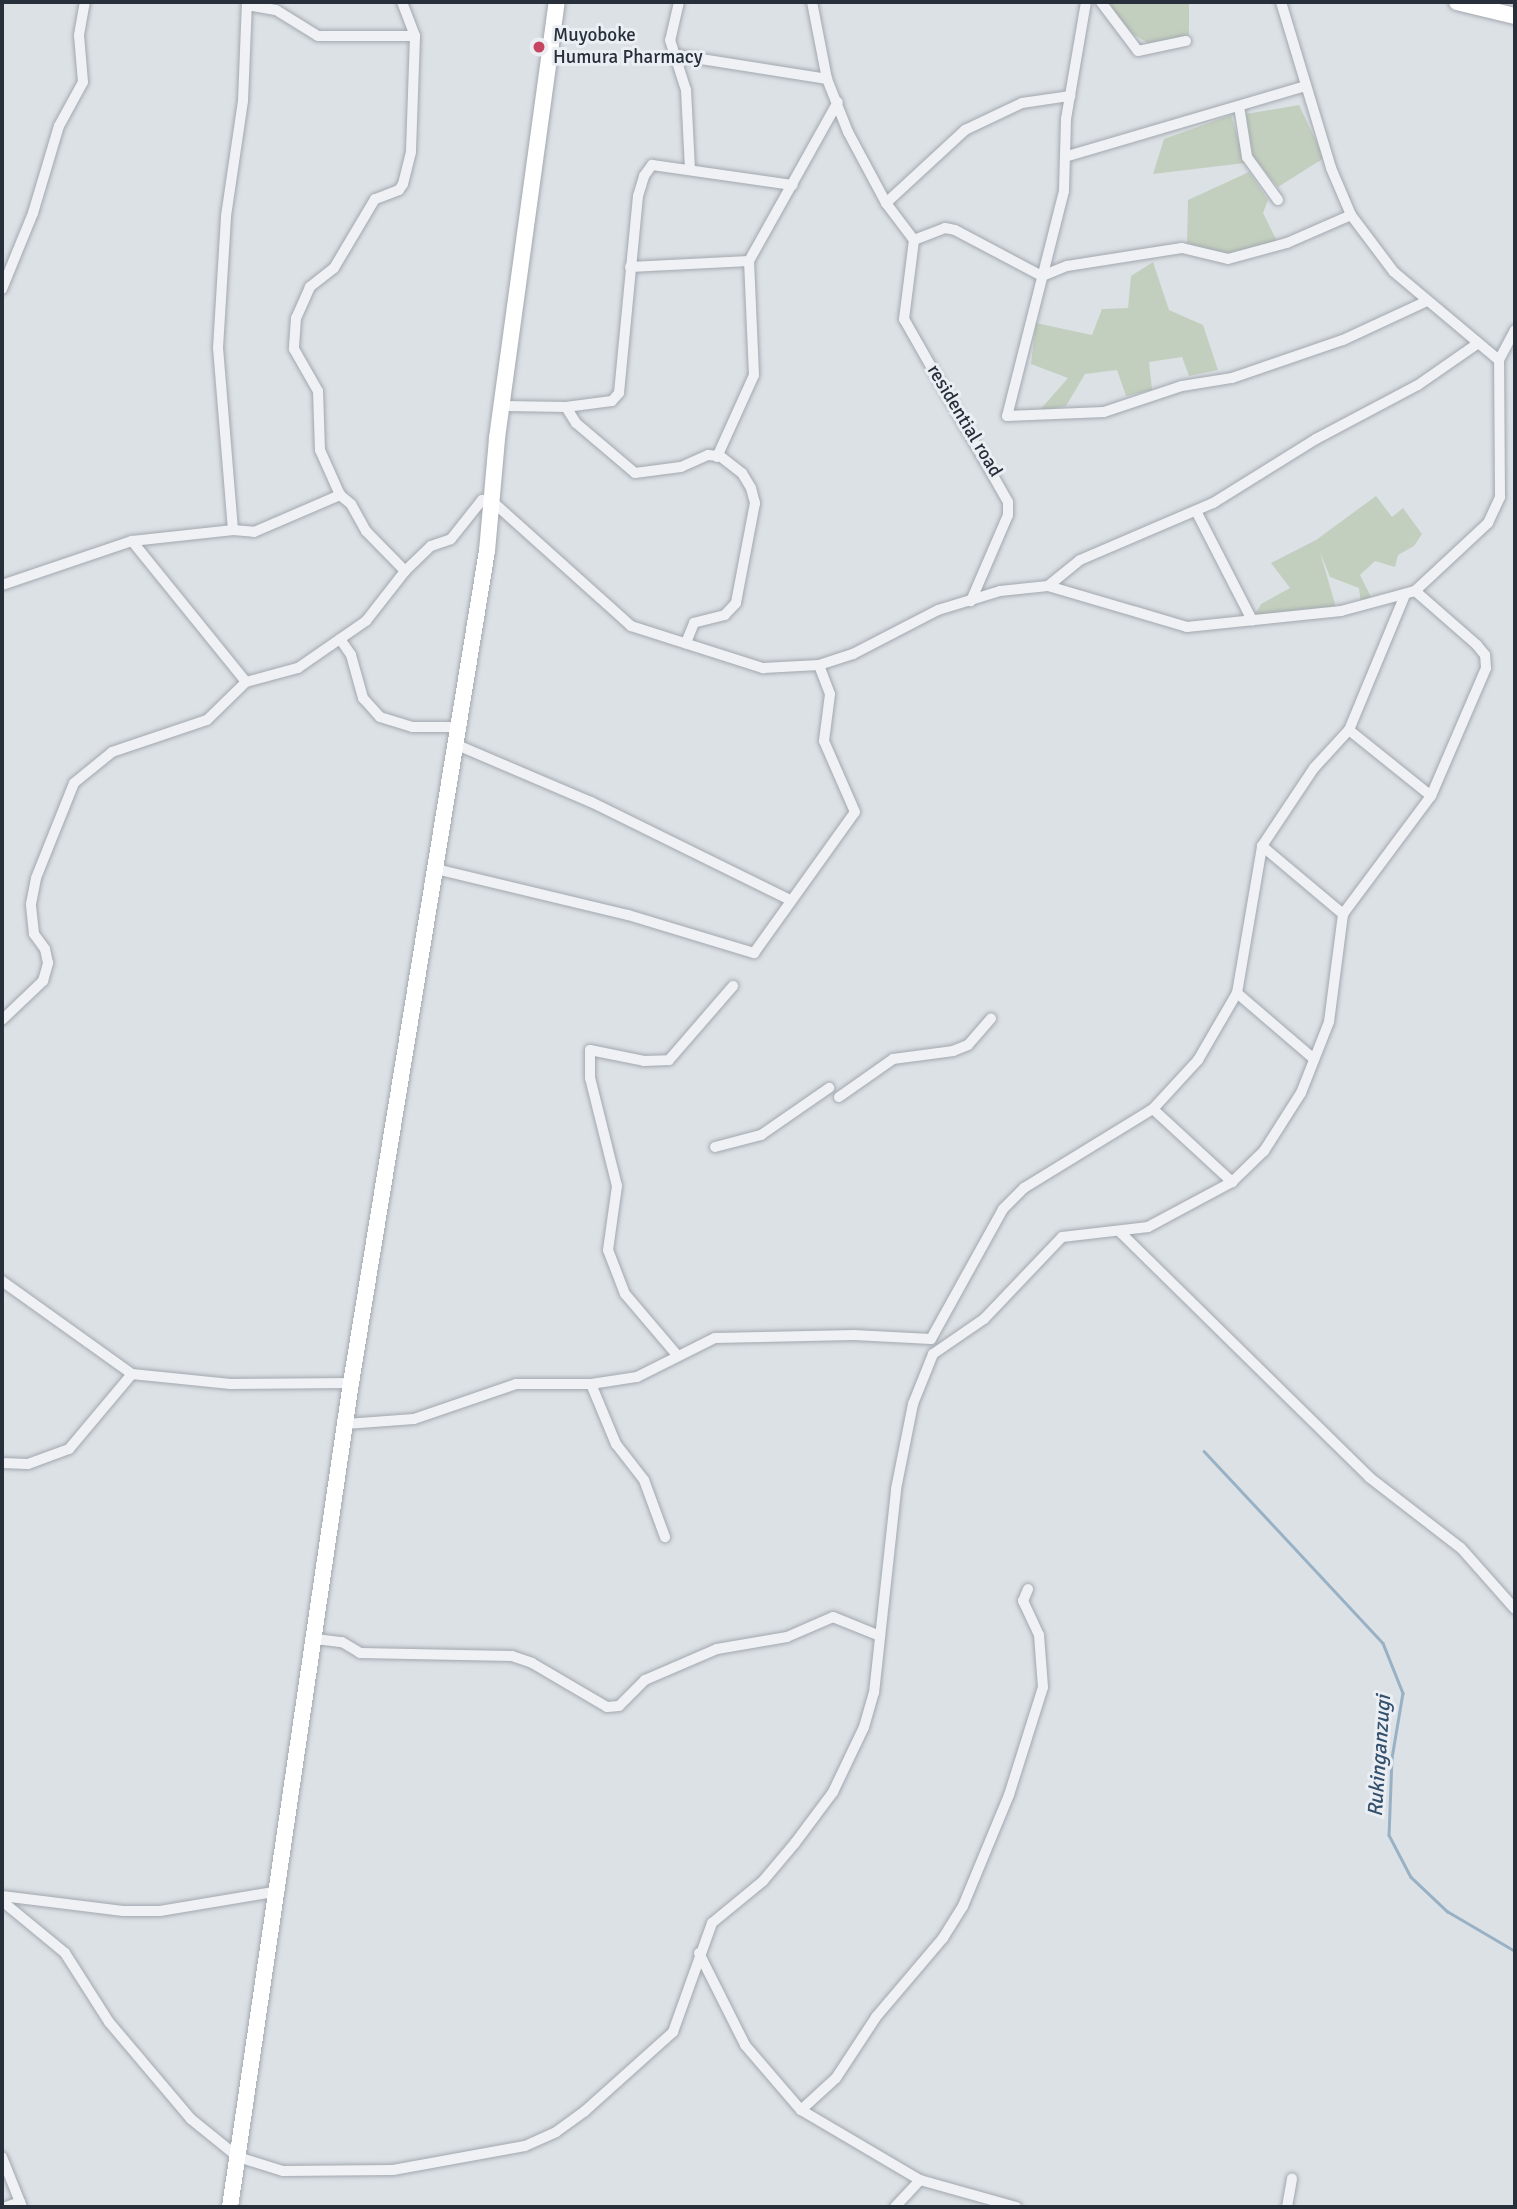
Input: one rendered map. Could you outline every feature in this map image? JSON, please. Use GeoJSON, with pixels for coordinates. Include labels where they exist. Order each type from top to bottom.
{"type":"FeatureCollection","features":[{"type":"Feature","properties":{"kind":"main road"},"geometry":{"type":"LineString","coordinates":[[230,2207],[280,1891],[351,1382],[436,869],[493,502],[496,457],[505,406],[557,2]]}},
{"type":"Feature","properties":{"kind":"main road"},"geometry":{"type":"LineString","coordinates":[[1457,2],[1515,14]]}},
{"type":"Feature","properties":{"kind":"street"},"geometry":{"type":"LineString","coordinates":[[2,289],[33,214],[59,126],[83,82],[79,35],[85,2]]}},
{"type":"Feature","properties":{"kind":"street"},"geometry":{"type":"LineString","coordinates":[[402,2],[415,36],[411,152],[403,184],[399,190],[375,199],[334,268],[310,287],[296,318],[294,349],[318,391],[320,450],[340,495],[351,504],[366,531],[405,571]]}},
{"type":"Feature","properties":{"kind":"street"},"geometry":{"type":"LineString","coordinates":[[679,2],[670,27],[688,104],[690,169]]}},
{"type":"Feature","properties":{"kind":"street"},"geometry":{"type":"LineString","coordinates":[[812,2],[827,79],[862,162],[886,204],[914,240],[945,228],[955,230],[1042,276],[1067,266],[1182,248],[1228,259],[1287,243],[1351,215]]}},
{"type":"Feature","properties":{"kind":"street","name":"residential road"},"geometry":{"type":"LineString","coordinates":[[1086,2],[1070,96],[1068,156],[1007,416],[1104,412],[1182,386],[1232,379],[1343,340],[1425,302]]}},
{"type":"Feature","properties":{"kind":"street"},"geometry":{"type":"LineString","coordinates":[[1101,2],[1138,51],[1186,41]]}},
{"type":"Feature","properties":{"kind":"street"},"geometry":{"type":"LineString","coordinates":[[1281,2],[1306,86],[1351,215],[1394,272],[1425,302],[1499,360]]}},
{"type":"Feature","properties":{"kind":"street"},"geometry":{"type":"LineString","coordinates":[[233,530],[218,348],[226,216],[243,101],[247,3],[276,10],[318,36],[415,36]]}},
{"type":"Feature","properties":{"kind":"street"},"geometry":{"type":"LineString","coordinates":[[676,55],[827,79]]}},
{"type":"Feature","properties":{"kind":"street"},"geometry":{"type":"LineString","coordinates":[[1068,156],[1306,86]]}},
{"type":"Feature","properties":{"kind":"street"},"geometry":{"type":"LineString","coordinates":[[886,204],[965,130],[1022,103],[1070,96]]}},
{"type":"Feature","properties":{"kind":"street"},"geometry":{"type":"LineString","coordinates":[[717,457],[754,375],[749,261],[838,102]]}},
{"type":"Feature","properties":{"kind":"street"},"geometry":{"type":"LineString","coordinates":[[1239,106],[1247,157],[1278,200]]}},
{"type":"Feature","properties":{"kind":"street"},"geometry":{"type":"LineString","coordinates":[[472,643],[543,107]]}},
{"type":"Feature","properties":{"kind":"street"},"geometry":{"type":"LineString","coordinates":[[505,406],[566,407],[612,401],[619,393],[630,267],[644,176],[652,165],[690,169],[748,182],[793,185]]}},
{"type":"Feature","properties":{"kind":"street","name":"residential road"},"geometry":{"type":"LineString","coordinates":[[914,240],[904,319],[1008,502],[1008,515],[971,601]]}},
{"type":"Feature","properties":{"kind":"street"},"geometry":{"type":"LineString","coordinates":[[630,267],[749,261]]}},
{"type":"Feature","properties":{"kind":"street"},"geometry":{"type":"LineString","coordinates":[[2,1020],[43,981],[48,962],[34,934],[31,904],[36,878],[74,783],[112,752],[206,720],[246,682],[298,668],[340,639],[382,606],[405,571],[431,546],[451,539],[482,500],[493,502],[631,626],[763,668],[819,665],[853,654],[938,610],[1000,591],[1048,586],[1163,623],[1187,627],[1341,611],[1404,597],[1415,591],[1488,523],[1500,498],[1499,360],[1515,330]]}},
{"type":"Feature","properties":{"kind":"street"},"geometry":{"type":"LineString","coordinates":[[1048,586],[1080,560],[1195,512],[1418,385],[1477,344]]}},
{"type":"Feature","properties":{"kind":"street"},"geometry":{"type":"LineString","coordinates":[[566,407],[576,423],[635,473],[652,474],[708,454],[742,473],[755,503],[743,584],[736,603],[725,615],[694,623],[686,643]]}},
{"type":"Feature","properties":{"kind":"street"},"geometry":{"type":"LineString","coordinates":[[2,585],[132,541],[233,530],[254,533],[340,495]]}},
{"type":"Feature","properties":{"kind":"street"},"geometry":{"type":"LineString","coordinates":[[1195,512],[1252,620]]}},
{"type":"Feature","properties":{"kind":"street"},"geometry":{"type":"LineString","coordinates":[[132,541],[186,613],[246,682]]}},
{"type":"Feature","properties":{"kind":"street"},"geometry":{"type":"LineString","coordinates":[[2,1898],[65,1953],[157,2084],[238,2157],[282,2171],[393,2171],[525,2146],[556,2132],[673,2032],[699,1953],[712,1923],[763,1881],[833,1792],[864,1727],[880,1636],[884,1571],[896,1489],[913,1404],[933,1354],[984,1319],[1062,1237],[1121,1232],[1170,1219],[1232,1182],[1264,1151],[1301,1093],[1329,1022],[1343,914],[1431,796],[1487,661],[1477,645],[1415,591]]}},
{"type":"Feature","properties":{"kind":"street"},"geometry":{"type":"LineString","coordinates":[[346,1424],[414,1419],[516,1384],[592,1384],[651,1372],[677,1355],[715,1338],[854,1335],[932,1339],[1003,1209],[1035,1181],[1153,1109],[1198,1060],[1237,993],[1262,846],[1314,768],[1349,730],[1404,597]]}},
{"type":"Feature","properties":{"kind":"street"},"geometry":{"type":"LineString","coordinates":[[340,639],[351,655],[363,698],[380,717],[412,727],[458,727]]}},
{"type":"Feature","properties":{"kind":"street"},"geometry":{"type":"LineString","coordinates":[[436,869],[628,915],[754,953],[855,812],[824,741],[830,694],[819,665]]}},
{"type":"Feature","properties":{"kind":"street"},"geometry":{"type":"LineString","coordinates":[[1349,730],[1431,796]]}},
{"type":"Feature","properties":{"kind":"street"},"geometry":{"type":"LineString","coordinates":[[455,744],[591,802],[790,900]]}},
{"type":"Feature","properties":{"kind":"street"},"geometry":{"type":"LineString","coordinates":[[1262,846],[1343,914]]}},
{"type":"Feature","properties":{"kind":"street"},"geometry":{"type":"LineString","coordinates":[[677,1355],[625,1294],[608,1250],[618,1193],[590,1078],[590,1050],[644,1061],[669,1060],[733,986]]}},
{"type":"Feature","properties":{"kind":"street"},"geometry":{"type":"LineString","coordinates":[[1237,993],[1314,1059]]}},
{"type":"Feature","properties":{"kind":"street"},"geometry":{"type":"LineString","coordinates":[[839,1097],[894,1059],[953,1051],[968,1045],[991,1019]]}},
{"type":"Feature","properties":{"kind":"street"},"geometry":{"type":"LineString","coordinates":[[715,1147],[761,1135],[830,1088]]}},
{"type":"Feature","properties":{"kind":"street"},"geometry":{"type":"LineString","coordinates":[[1153,1109],[1232,1182]]}},
{"type":"Feature","properties":{"kind":"street"},"geometry":{"type":"LineString","coordinates":[[1121,1232],[1368,1477],[1461,1548],[1515,1609]]}},
{"type":"Feature","properties":{"kind":"street"},"geometry":{"type":"LineString","coordinates":[[2,1281],[132,1374],[230,1384],[351,1382]]}},
{"type":"Feature","properties":{"kind":"street"},"geometry":{"type":"LineString","coordinates":[[2,1463],[28,1464],[69,1449],[132,1374]]}},
{"type":"Feature","properties":{"kind":"street"},"geometry":{"type":"LineString","coordinates":[[592,1384],[617,1444],[644,1480],[665,1537]]}},
{"type":"Feature","properties":{"kind":"street"},"geometry":{"type":"LineString","coordinates":[[801,2110],[836,2078],[876,2017],[943,1938],[963,1906],[1009,1796],[1043,1687],[1039,1635],[1023,1601],[1028,1589]]}},
{"type":"Feature","properties":{"kind":"street"},"geometry":{"type":"LineString","coordinates":[[316,1639],[342,1642],[360,1653],[512,1656],[532,1663],[607,1707],[619,1706],[645,1680],[717,1649],[788,1637],[834,1617],[880,1636]]}},
{"type":"Feature","properties":{"kind":"street"},"geometry":{"type":"LineString","coordinates":[[2,1898],[135,1911],[280,1891]]}},
{"type":"Feature","properties":{"kind":"street"},"geometry":{"type":"LineString","coordinates":[[699,1953],[745,2045],[801,2110],[920,2180],[1016,2207]]}},
{"type":"Feature","properties":{"kind":"street"},"geometry":{"type":"LineString","coordinates":[[2,2157],[21,2204],[6,2207]]}},
{"type":"Feature","properties":{"kind":"street"},"geometry":{"type":"LineString","coordinates":[[1287,2207],[1292,2178]]}},
{"type":"Feature","properties":{"kind":"street"},"geometry":{"type":"LineString","coordinates":[[895,2207],[920,2180]]}},
{"type":"Feature","properties":{"kind":"green space"},"geometry":{"type":"Polygon","coordinates":[[[1111,2],[1189,2],[1189,35],[1151,45],[1133,34],[1112,10],[1111,2]]]}},
{"type":"Feature","properties":{"kind":"green space"},"geometry":{"type":"Polygon","coordinates":[[[1299,105],[1324,158],[1278,187],[1253,157],[1246,114],[1299,105]]]}},
{"type":"Feature","properties":{"kind":"green space"},"geometry":{"type":"Polygon","coordinates":[[[1231,115],[1245,163],[1153,174],[1164,139],[1231,115]]]}},
{"type":"Feature","properties":{"kind":"green space"},"geometry":{"type":"Polygon","coordinates":[[[1249,172],[1268,200],[1263,213],[1277,241],[1225,255],[1187,243],[1188,200],[1249,172]]]}},
{"type":"Feature","properties":{"kind":"green space"},"geometry":{"type":"Polygon","coordinates":[[[1153,262],[1169,310],[1203,325],[1218,370],[1189,376],[1182,357],[1149,362],[1152,390],[1126,396],[1117,370],[1085,374],[1066,406],[1039,411],[1068,378],[1031,364],[1036,323],[1092,335],[1102,309],[1128,308],[1131,276],[1153,262]]]}},
{"type":"Feature","properties":{"kind":"green space"},"geometry":{"type":"Polygon","coordinates":[[[1376,496],[1392,517],[1403,508],[1422,534],[1414,546],[1398,555],[1395,567],[1375,561],[1360,575],[1372,599],[1361,604],[1359,588],[1330,577],[1320,552],[1337,611],[1252,620],[1261,604],[1290,588],[1271,563],[1316,540],[1376,496]]]}},
{"type":"Feature","properties":{"kind":"waterway","name":"Rukinganzugi"},"geometry":{"type":"LineString","coordinates":[[1204,1451],[1383,1643],[1403,1693],[1392,1758],[1389,1835],[1411,1877],[1447,1911],[1515,1951]]}},
{"type":"Feature","properties":{"kind":"place","name":"Muyoboke Humura Pharmacy"},"geometry":{"type":"Point","coordinates":[539,47]}}]}
